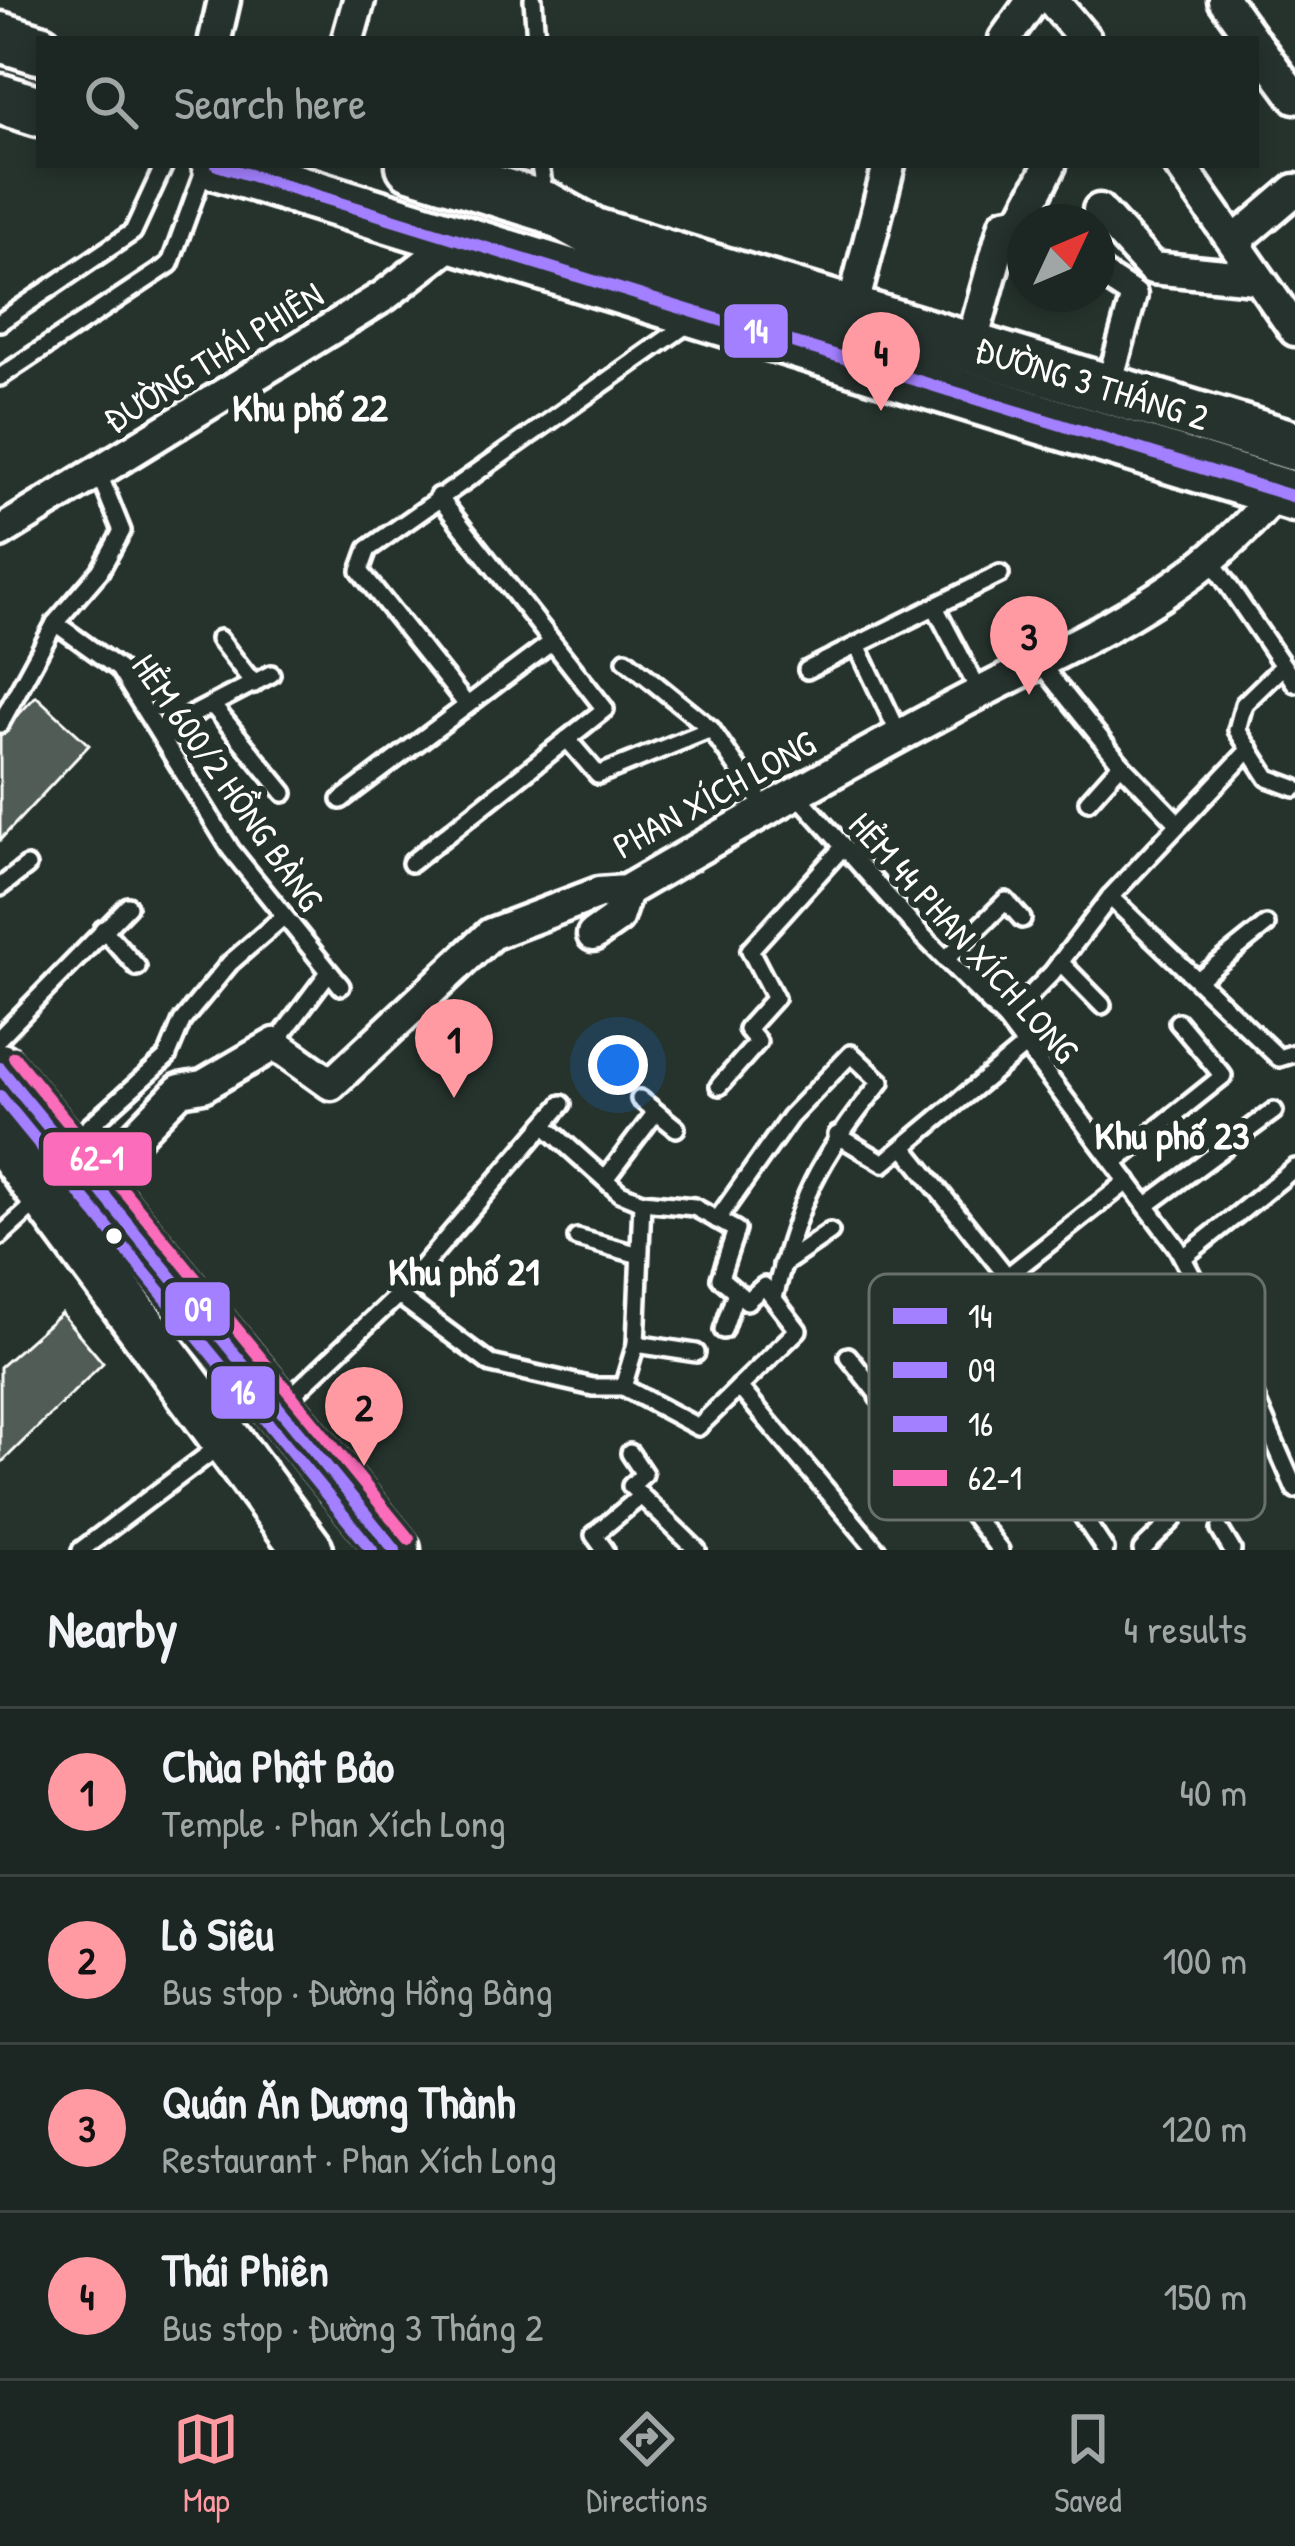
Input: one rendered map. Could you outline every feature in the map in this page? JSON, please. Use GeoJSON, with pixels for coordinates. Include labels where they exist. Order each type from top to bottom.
{"type":"FeatureCollection","features":[{"type":"Feature","properties":{"kind":"main road"},"geometry":{"type":"LineString","coordinates":[[0,37],[36,48]]}},
{"type":"Feature","properties":{"kind":"main road"},"geometry":{"type":"LineString","coordinates":[[0,70],[36,80]]}},
{"type":"Feature","properties":{"kind":"main road"},"geometry":{"type":"LineString","coordinates":[[0,99],[36,110]]}},
{"type":"Feature","properties":{"kind":"main road","name":"ĐƯỜNG 3 THÁNG 2"},"geometry":{"type":"LineString","coordinates":[[227,168],[1286,494]]}},
{"type":"Feature","properties":{"kind":"main road"},"geometry":{"type":"LineString","coordinates":[[347,168],[544,200]]}},
{"type":"Feature","properties":{"kind":"main road","name":"ĐƯỜNG 3 THÁNG 2"},"geometry":{"type":"LineString","coordinates":[[422,168],[544,200],[594,233],[1295,446]]}},
{"type":"Feature","properties":{"kind":"main road"},"geometry":{"type":"LineString","coordinates":[[0,1068],[395,1550]]}},
{"type":"Feature","properties":{"kind":"main road"},"geometry":{"type":"LineString","coordinates":[[0,1135],[308,1550]]}},
{"type":"Feature","properties":{"kind":"street"},"geometry":{"type":"LineString","coordinates":[[216,36],[224,0]]}},
{"type":"Feature","properties":{"kind":"street"},"geometry":{"type":"LineString","coordinates":[[350,36],[358,0]]}},
{"type":"Feature","properties":{"kind":"street"},"geometry":{"type":"LineString","coordinates":[[1007,36],[1033,0]]}},
{"type":"Feature","properties":{"kind":"street"},"geometry":{"type":"LineString","coordinates":[[1052,0],[1082,36]]}},
{"type":"Feature","properties":{"kind":"street"},"geometry":{"type":"LineString","coordinates":[[1224,0],[1250,36]]}},
{"type":"Feature","properties":{"kind":"street"},"geometry":{"type":"LineString","coordinates":[[1259,48],[1295,97]]}},
{"type":"Feature","properties":{"kind":"street"},"geometry":{"type":"LineString","coordinates":[[852,309],[888,168]]}},
{"type":"Feature","properties":{"kind":"street"},"geometry":{"type":"LineString","coordinates":[[1032,204],[1049,168]]}},
{"type":"Feature","properties":{"kind":"street"},"geometry":{"type":"LineString","coordinates":[[1182,168],[1295,330]]}},
{"type":"Feature","properties":{"kind":"street"},"geometry":{"type":"LineString","coordinates":[[1234,241],[1295,190]]}},
{"type":"Feature","properties":{"kind":"street"},"geometry":{"type":"LineString","coordinates":[[971,346],[1007,224]]}},
{"type":"Feature","properties":{"kind":"street"},"geometry":{"type":"LineString","coordinates":[[1115,228],[1152,268],[1255,278]]}},
{"type":"Feature","properties":{"kind":"street","name":"ĐƯỜNG THÁI PHIÊN"},"geometry":{"type":"LineString","coordinates":[[0,532],[384,296],[459,238]]}},
{"type":"Feature","properties":{"kind":"street"},"geometry":{"type":"LineString","coordinates":[[1108,388],[1134,295],[1115,283]]}},
{"type":"Feature","properties":{"kind":"street","name":"PHAN XÍCH LONG"},"geometry":{"type":"LineString","coordinates":[[275,1044],[331,1084],[491,934],[598,893],[626,892],[766,809],[1133,614],[1240,539],[1286,494]]}},
{"type":"Feature","properties":{"kind":"street"},"geometry":{"type":"LineString","coordinates":[[593,935],[617,918],[626,892]]}},
{"type":"Feature","properties":{"kind":"street"},"geometry":{"type":"LineString","coordinates":[[79,1164],[180,1090],[203,1086],[275,1044]]}},
{"type":"Feature","properties":{"kind":"lane"},"geometry":{"type":"LineString","coordinates":[[533,0],[536,36]]}},
{"type":"Feature","properties":{"kind":"lane"},"geometry":{"type":"LineString","coordinates":[[0,322],[133,232],[163,168]]}},
{"type":"Feature","properties":{"kind":"lane"},"geometry":{"type":"LineString","coordinates":[[0,377],[170,264],[205,168]]}},
{"type":"Feature","properties":{"kind":"lane"},"geometry":{"type":"LineString","coordinates":[[467,705],[360,571],[368,549],[704,313]]}},
{"type":"Feature","properties":{"kind":"lane"},"geometry":{"type":"LineString","coordinates":[[1,720],[55,623],[100,571],[122,531],[99,474]]}},
{"type":"Feature","properties":{"kind":"lane"},"geometry":{"type":"LineString","coordinates":[[411,863],[604,709],[438,496]]}},
{"type":"Feature","properties":{"kind":"lane"},"geometry":{"type":"LineString","coordinates":[[1211,560],[1295,683]]}},
{"type":"Feature","properties":{"kind":"lane"},"geometry":{"type":"LineString","coordinates":[[807,670],[1000,574]]}},
{"type":"Feature","properties":{"kind":"lane"},"geometry":{"type":"LineString","coordinates":[[935,607],[980,693]]}},
{"type":"Feature","properties":{"kind":"lane","name":"HẺM 600/2 HỒNG BÀNG"},"geometry":{"type":"LineString","coordinates":[[55,623],[118,669],[231,850],[341,986]]}},
{"type":"Feature","properties":{"kind":"lane"},"geometry":{"type":"LineString","coordinates":[[219,639],[254,684]]}},
{"type":"Feature","properties":{"kind":"lane"},"geometry":{"type":"LineString","coordinates":[[340,800],[552,642]]}},
{"type":"Feature","properties":{"kind":"lane"},"geometry":{"type":"LineString","coordinates":[[857,645],[900,736]]}},
{"type":"Feature","properties":{"kind":"lane"},"geometry":{"type":"LineString","coordinates":[[626,660],[712,729],[766,809]]}},
{"type":"Feature","properties":{"kind":"lane"},"geometry":{"type":"LineString","coordinates":[[1039,662],[1121,764],[1179,824]]}},
{"type":"Feature","properties":{"kind":"lane"},"geometry":{"type":"LineString","coordinates":[[1283,666],[1244,704],[1238,730],[1268,778],[1295,788]]}},
{"type":"Feature","properties":{"kind":"lane"},"geometry":{"type":"LineString","coordinates":[[164,738],[271,674]]}},
{"type":"Feature","properties":{"kind":"lane"},"geometry":{"type":"LineString","coordinates":[[213,706],[284,793]]}},
{"type":"Feature","properties":{"kind":"lane"},"geometry":{"type":"LineString","coordinates":[[567,739],[598,775],[712,729]]}},
{"type":"Feature","properties":{"kind":"lane"},"geometry":{"type":"LineString","coordinates":[[1006,1019],[1060,962],[1110,897],[1250,749]]}},
{"type":"Feature","properties":{"kind":"lane"},"geometry":{"type":"LineString","coordinates":[[1088,800],[1121,764]]}},
{"type":"Feature","properties":{"kind":"lane","name":"HẺM 44 PHAN XÍCH LONG"},"geometry":{"type":"LineString","coordinates":[[796,793],[1006,1019],[1194,1274]]}},
{"type":"Feature","properties":{"kind":"lane"},"geometry":{"type":"LineString","coordinates":[[719,1086],[758,1042],[747,1029],[775,998],[750,950],[844,847]]}},
{"type":"Feature","properties":{"kind":"lane"},"geometry":{"type":"LineString","coordinates":[[0,887],[27,866]]}},
{"type":"Feature","properties":{"kind":"lane"},"geometry":{"type":"LineString","coordinates":[[1110,897],[1287,1055]]}},
{"type":"Feature","properties":{"kind":"lane"},"geometry":{"type":"LineString","coordinates":[[946,959],[1006,901],[1022,919]]}},
{"type":"Feature","properties":{"kind":"lane"},"geometry":{"type":"LineString","coordinates":[[0,1037],[128,906]]}},
{"type":"Feature","properties":{"kind":"lane"},"geometry":{"type":"LineString","coordinates":[[79,1164],[167,1057],[182,1021],[230,963],[283,917]]}},
{"type":"Feature","properties":{"kind":"lane"},"geometry":{"type":"LineString","coordinates":[[1200,979],[1266,926]]}},
{"type":"Feature","properties":{"kind":"lane"},"geometry":{"type":"LineString","coordinates":[[103,929],[137,967]]}},
{"type":"Feature","properties":{"kind":"lane"},"geometry":{"type":"LineString","coordinates":[[1060,962],[1102,1005]]}},
{"type":"Feature","properties":{"kind":"lane"},"geometry":{"type":"LineString","coordinates":[[275,1044],[329,973]]}},
{"type":"Feature","properties":{"kind":"lane"},"geometry":{"type":"LineString","coordinates":[[1114,1163],[1223,1076],[1178,1022]]}},
{"type":"Feature","properties":{"kind":"lane"},"geometry":{"type":"LineString","coordinates":[[837,1135],[884,1163],[1026,1046]]}},
{"type":"Feature","properties":{"kind":"lane"},"geometry":{"type":"LineString","coordinates":[[718,1220],[790,1117],[851,1054],[881,1082],[837,1135],[797,1208],[774,1298]]}},
{"type":"Feature","properties":{"kind":"lane"},"geometry":{"type":"LineString","coordinates":[[640,1099],[676,1128]]}},
{"type":"Feature","properties":{"kind":"lane"},"geometry":{"type":"LineString","coordinates":[[281,1406],[398,1295],[562,1104]]}},
{"type":"Feature","properties":{"kind":"lane"},"geometry":{"type":"LineString","coordinates":[[1147,1205],[1274,1111]]}},
{"type":"Feature","properties":{"kind":"lane"},"geometry":{"type":"LineString","coordinates":[[605,1180],[656,1112]]}},
{"type":"Feature","properties":{"kind":"lane"},"geometry":{"type":"LineString","coordinates":[[398,1295],[491,1364],[593,1387],[623,1387],[698,1427],[798,1330],[764,1286],[747,1301],[720,1278],[736,1231],[694,1207],[642,1202],[605,1180],[544,1125]]}},
{"type":"Feature","properties":{"kind":"lane"},"geometry":{"type":"LineString","coordinates":[[904,1147],[1004,1274]]}},
{"type":"Feature","properties":{"kind":"lane"},"geometry":{"type":"LineString","coordinates":[[1184,1257],[1295,1168]]}},
{"type":"Feature","properties":{"kind":"lane"},"geometry":{"type":"LineString","coordinates":[[1009,1274],[1128,1181]]}},
{"type":"Feature","properties":{"kind":"lane"},"geometry":{"type":"LineString","coordinates":[[0,1236],[45,1196]]}},
{"type":"Feature","properties":{"kind":"lane"},"geometry":{"type":"LineString","coordinates":[[623,1387],[635,1344],[636,1254],[644,1245],[642,1202]]}},
{"type":"Feature","properties":{"kind":"lane"},"geometry":{"type":"LineString","coordinates":[[782,1265],[830,1232]]}},
{"type":"Feature","properties":{"kind":"lane"},"geometry":{"type":"LineString","coordinates":[[577,1238],[636,1254]]}},
{"type":"Feature","properties":{"kind":"lane"},"geometry":{"type":"LineString","coordinates":[[722,1330],[736,1292]]}},
{"type":"Feature","properties":{"kind":"lane"},"geometry":{"type":"LineString","coordinates":[[635,1344],[696,1353]]}},
{"type":"Feature","properties":{"kind":"lane"},"geometry":{"type":"LineString","coordinates":[[848,1356],[869,1385]]}},
{"type":"Feature","properties":{"kind":"lane"},"geometry":{"type":"LineString","coordinates":[[739,1387],[877,1550]]}},
{"type":"Feature","properties":{"kind":"lane","name":"HẺM 44 PHAN XÍCH LONG"},"geometry":{"type":"LineString","coordinates":[[1265,1406],[1288,1449],[1295,1489]]}},
{"type":"Feature","properties":{"kind":"lane"},"geometry":{"type":"LineString","coordinates":[[81,1550],[224,1442]]}},
{"type":"Feature","properties":{"kind":"lane"},"geometry":{"type":"LineString","coordinates":[[631,1453],[644,1474],[631,1486],[697,1550]]}},
{"type":"Feature","properties":{"kind":"lane"},"geometry":{"type":"LineString","coordinates":[[604,1550],[593,1535],[641,1496]]}},
{"type":"Feature","properties":{"kind":"lane"},"geometry":{"type":"LineString","coordinates":[[976,1520],[1000,1550]]}},
{"type":"Feature","properties":{"kind":"lane"},"geometry":{"type":"LineString","coordinates":[[1085,1520],[1105,1550]]}},
{"type":"Feature","properties":{"kind":"lane"},"geometry":{"type":"LineString","coordinates":[[1142,1550],[1173,1520]]}},
{"type":"Feature","properties":{"kind":"lane"},"geometry":{"type":"LineString","coordinates":[[1220,1530],[1232,1550]]}},
{"type":"Feature","properties":{"kind":"building"},"geometry":{"type":"Polygon","coordinates":[[[36,696],[89,745],[0,840],[0,734],[36,696]]]}},
{"type":"Feature","properties":{"kind":"building"},"geometry":{"type":"Polygon","coordinates":[[[61,1313],[103,1363],[0,1464],[0,1367],[61,1313]]]}},
{"type":"Feature","properties":{"kind":"transit line","name":"14"},"geometry":{"type":"LineString","coordinates":[[227,168],[1295,497]]}},
{"type":"Feature","properties":{"kind":"transit line","name":"62-1"},"geometry":{"type":"LineString","coordinates":[[14,1057],[409,1539]]}},
{"type":"Feature","properties":{"kind":"transit line","name":"09"},"geometry":{"type":"LineString","coordinates":[[0,1068],[395,1550]]}},
{"type":"Feature","properties":{"kind":"transit line","name":"16"},"geometry":{"type":"LineString","coordinates":[[0,1096],[372,1550]]}},
{"type":"Feature","properties":{"kind":"place","name":"Thái Phiên"},"geometry":{"type":"Point","coordinates":[881,411]}},
{"type":"Feature","properties":{"kind":"place","name":"Quán Ăn Dương Thành"},"geometry":{"type":"Point","coordinates":[1029,695]}},
{"type":"Feature","properties":{"kind":"place","name":"Chùa Phật Bảo"},"geometry":{"type":"Point","coordinates":[454,1098]}},
{"type":"Feature","properties":{"kind":"place","name":"Lò Siêu"},"geometry":{"type":"Point","coordinates":[364,1466]}},
{"type":"Feature","properties":{"kind":"district","name":"Khu phố 22"},"geometry":{"type":"Point","coordinates":[310,407]}},
{"type":"Feature","properties":{"kind":"district","name":"Khu phố 23"},"geometry":{"type":"Point","coordinates":[1172,1135]}},
{"type":"Feature","properties":{"kind":"district","name":"Khu phố 21"},"geometry":{"type":"Point","coordinates":[464,1271]}}]}
